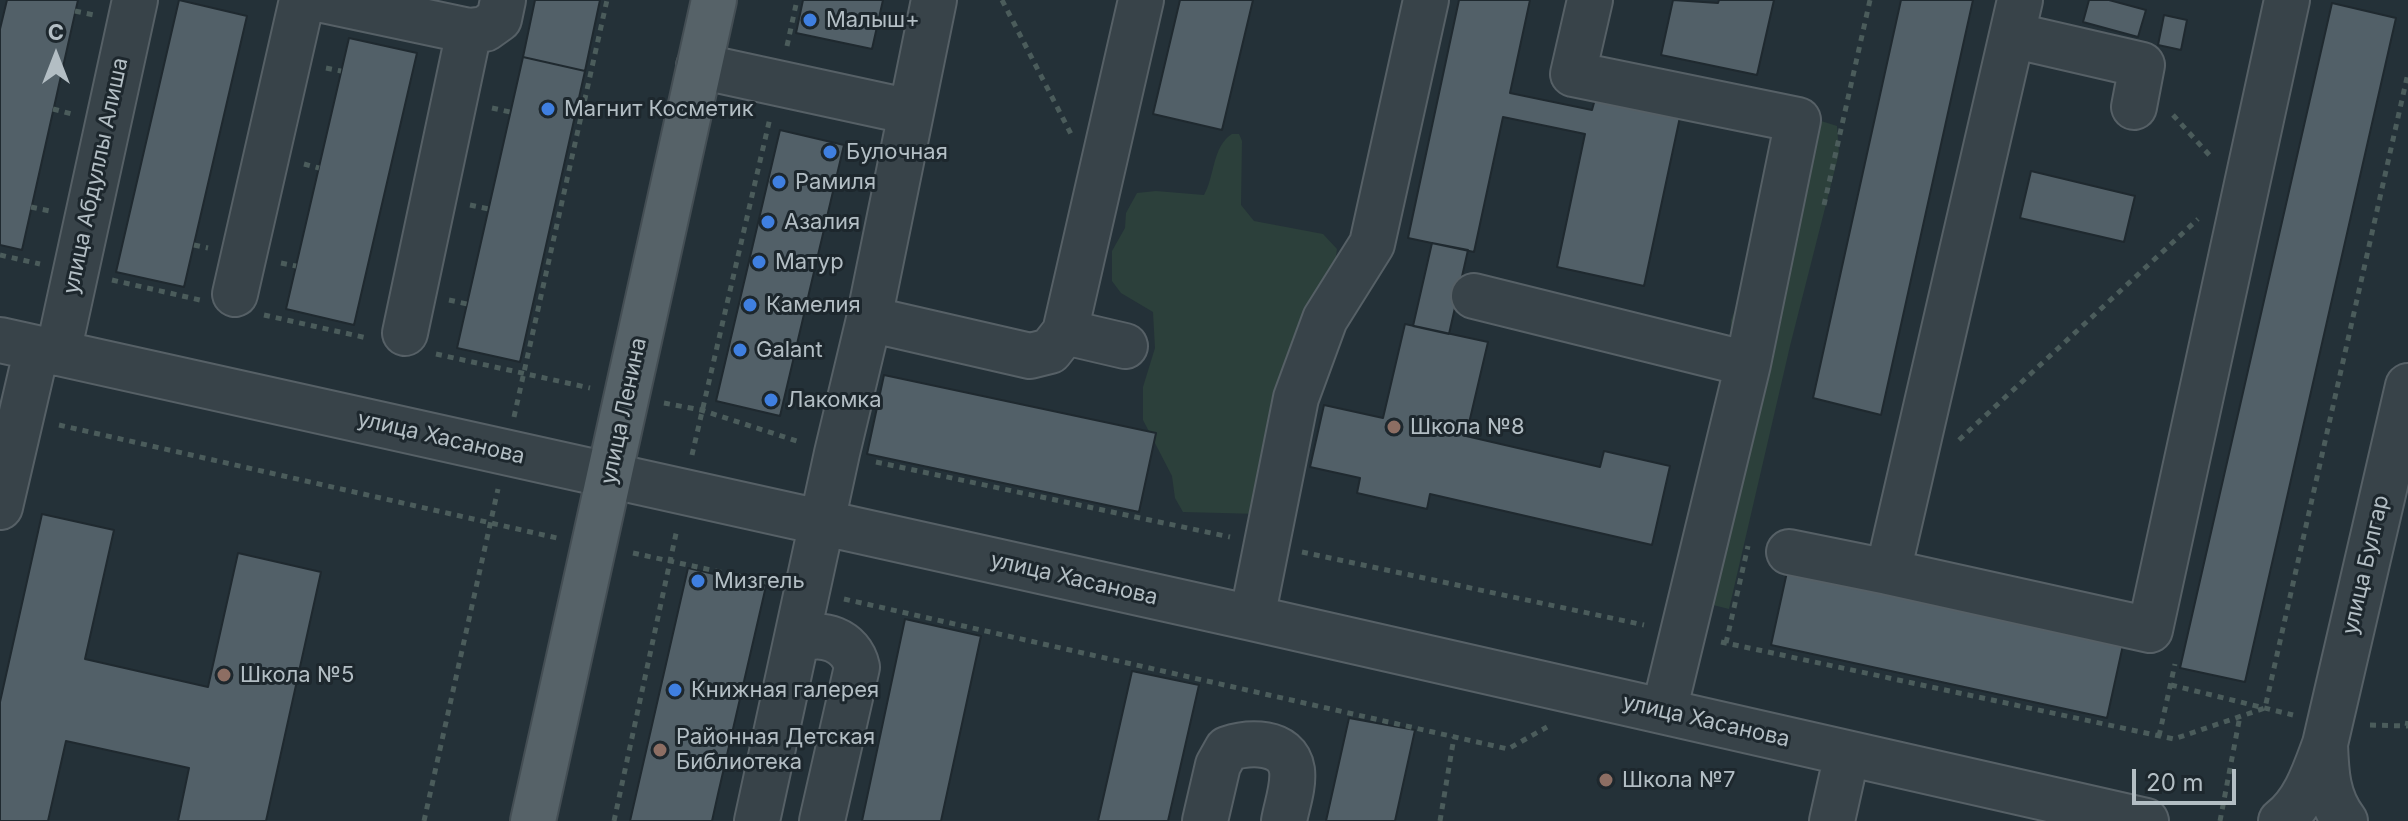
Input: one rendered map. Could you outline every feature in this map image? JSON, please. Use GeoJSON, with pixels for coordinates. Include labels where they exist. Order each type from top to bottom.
{"type":"FeatureCollection","features":[{"type":"Feature","properties":{"kind":"main road","name":"улица Ленина"},"geometry":{"type":"LineString","coordinates":[[533,821],[714,0]]}},
{"type":"Feature","properties":{"kind":"street","name":"улица Абдуллы Алиша"},"geometry":{"type":"LineString","coordinates":[[0,507],[21,416],[32,347],[75,272],[135,0]]}},
{"type":"Feature","properties":{"kind":"street"},"geometry":{"type":"LineString","coordinates":[[236,304],[302,0]]}},
{"type":"Feature","properties":{"kind":"street"},"geometry":{"type":"LineString","coordinates":[[323,0],[469,31],[485,29],[499,19],[503,0]]}},
{"type":"Feature","properties":{"kind":"street"},"geometry":{"type":"LineString","coordinates":[[757,821],[869,319],[934,0]]}},
{"type":"Feature","properties":{"kind":"street"},"geometry":{"type":"LineString","coordinates":[[869,319],[1030,356],[1050,351],[1065,332],[1141,0]]}},
{"type":"Feature","properties":{"kind":"street"},"geometry":{"type":"LineString","coordinates":[[1252,618],[1296,398],[1325,319],[1372,244],[1426,0]]}},
{"type":"Feature","properties":{"kind":"street"},"geometry":{"type":"LineString","coordinates":[[1590,0],[1573,74],[1798,120],[1748,364],[1664,711]]}},
{"type":"Feature","properties":{"kind":"street"},"geometry":{"type":"LineString","coordinates":[[1789,552],[2150,630],[2287,0]]}},
{"type":"Feature","properties":{"kind":"street"},"geometry":{"type":"LineString","coordinates":[[1888,572],[2016,18],[2142,65],[2153,110]]}},
{"type":"Feature","properties":{"kind":"street"},"geometry":{"type":"LineString","coordinates":[[401,341],[469,31]]}},
{"type":"Feature","properties":{"kind":"street"},"geometry":{"type":"LineString","coordinates":[[699,66],[911,112]]}},
{"type":"Feature","properties":{"kind":"street"},"geometry":{"type":"LineString","coordinates":[[1474,296],[1748,364]]}},
{"type":"Feature","properties":{"kind":"street"},"geometry":{"type":"LineString","coordinates":[[1065,332],[1125,346]]}},
{"type":"Feature","properties":{"kind":"street","name":"улица Хасанова"},"geometry":{"type":"LineString","coordinates":[[32,347],[1252,618],[2146,821]]}},
{"type":"Feature","properties":{"kind":"street","name":"улица Булгар"},"geometry":{"type":"LineString","coordinates":[[2281,821],[2290,815],[2304,794],[2325,744],[2408,386]]}},
{"type":"Feature","properties":{"kind":"street"},"geometry":{"type":"LineString","coordinates":[[797,641],[820,637],[835,640],[846,645],[854,655],[857,667],[822,821]]}},
{"type":"Feature","properties":{"kind":"street"},"geometry":{"type":"LineString","coordinates":[[1205,821],[1218,765],[1227,749],[1245,743],[1281,751],[1292,767],[1284,821]]}},
{"type":"Feature","properties":{"kind":"street","name":"улица Булгар"},"geometry":{"type":"LineString","coordinates":[[2325,744],[2330,791],[2345,821]]}},
{"type":"Feature","properties":{"kind":"street"},"geometry":{"type":"LineString","coordinates":[[1832,821],[1847,754]]}},
{"type":"Feature","properties":{"kind":"path"},"geometry":{"type":"LineString","coordinates":[[511,428],[588,72],[607,0]]}},
{"type":"Feature","properties":{"kind":"path"},"geometry":{"type":"LineString","coordinates":[[689,468],[797,0]]}},
{"type":"Feature","properties":{"kind":"path"},"geometry":{"type":"LineString","coordinates":[[1002,0],[1071,135]]}},
{"type":"Feature","properties":{"kind":"path"},"geometry":{"type":"LineString","coordinates":[[1953,445],[2207,211],[2245,194],[2153,110]]}},
{"type":"Feature","properties":{"kind":"path"},"geometry":{"type":"LineString","coordinates":[[0,255],[401,341],[522,374],[599,390]]}},
{"type":"Feature","properties":{"kind":"path"},"geometry":{"type":"LineString","coordinates":[[21,416],[566,539]]}},
{"type":"Feature","properties":{"kind":"path"},"geometry":{"type":"LineString","coordinates":[[424,821],[499,485]]}},
{"type":"Feature","properties":{"kind":"path"},"geometry":{"type":"LineString","coordinates":[[614,821],[678,524]]}},
{"type":"Feature","properties":{"kind":"path"},"geometry":{"type":"LineString","coordinates":[[629,553],[807,590],[1508,749],[1553,724]]}},
{"type":"Feature","properties":{"kind":"path"},"geometry":{"type":"LineString","coordinates":[[2159,736],[2175,664]]}},
{"type":"Feature","properties":{"kind":"path"},"geometry":{"type":"LineString","coordinates":[[2220,821],[2240,715]]}},
{"type":"Feature","properties":{"kind":"path"},"geometry":{"type":"LineString","coordinates":[[1440,821],[1454,737]]}},
{"type":"Feature","properties":{"kind":"green space"},"geometry":{"type":"Polygon","coordinates":[[[1821,121],[1837,126],[1839,153],[1729,609],[1701,602],[1727,400],[1731,320],[1808,127],[1821,121]]]}},
{"type":"Feature","properties":{"kind":"green space"},"geometry":{"type":"Polygon","coordinates":[[[1232,134],[1239,134],[1242,141],[1241,205],[1254,221],[1323,234],[1337,249],[1332,282],[1260,514],[1183,512],[1175,498],[1172,476],[1143,420],[1143,387],[1155,348],[1153,312],[1121,293],[1112,281],[1112,251],[1125,228],[1126,213],[1137,193],[1156,191],[1204,195],[1217,154],[1232,134]]]}},
{"type":"Feature","properties":{"kind":"building"},"geometry":{"type":"Polygon","coordinates":[[[7,0],[78,0],[22,250],[0,245],[0,29],[7,0]]]}},
{"type":"Feature","properties":{"kind":"building"},"geometry":{"type":"Polygon","coordinates":[[[179,0],[247,16],[184,287],[116,272],[179,0]]]}},
{"type":"Feature","properties":{"kind":"building"},"geometry":{"type":"Polygon","coordinates":[[[535,0],[600,0],[585,71],[523,57],[535,0]]]}},
{"type":"Feature","properties":{"kind":"building"},"geometry":{"type":"Polygon","coordinates":[[[803,0],[883,0],[872,49],[796,33],[803,0]]]}},
{"type":"Feature","properties":{"kind":"building"},"geometry":{"type":"Polygon","coordinates":[[[1180,0],[1253,0],[1222,130],[1153,114],[1180,0]]]}},
{"type":"Feature","properties":{"kind":"building"},"geometry":{"type":"Polygon","coordinates":[[[1459,0],[1530,0],[1510,93],[1592,110],[1595,99],[1680,117],[1644,286],[1557,267],[1585,134],[1503,117],[1474,252],[1408,238],[1459,0]]]}},
{"type":"Feature","properties":{"kind":"building"},"geometry":{"type":"Polygon","coordinates":[[[1673,0],[1718,3],[1719,0],[1774,0],[1757,75],[1661,55],[1673,0]]]}},
{"type":"Feature","properties":{"kind":"building"},"geometry":{"type":"Polygon","coordinates":[[[1901,0],[1973,0],[1881,415],[1813,398],[1901,0]]]}},
{"type":"Feature","properties":{"kind":"building"},"geometry":{"type":"Polygon","coordinates":[[[2089,0],[2109,0],[2146,10],[2138,37],[2083,22],[2089,0]]]}},
{"type":"Feature","properties":{"kind":"building"},"geometry":{"type":"Polygon","coordinates":[[[2332,3],[2396,18],[2245,682],[2180,668],[2332,3]]]}},
{"type":"Feature","properties":{"kind":"building"},"geometry":{"type":"Polygon","coordinates":[[[2164,15],[2187,20],[2181,50],[2158,45],[2164,15]]]}},
{"type":"Feature","properties":{"kind":"building"},"geometry":{"type":"Polygon","coordinates":[[[349,38],[417,53],[354,325],[286,309],[349,38]]]}},
{"type":"Feature","properties":{"kind":"building"},"geometry":{"type":"Polygon","coordinates":[[[523,57],[585,71],[520,362],[457,348],[523,57]]]}},
{"type":"Feature","properties":{"kind":"building"},"geometry":{"type":"Polygon","coordinates":[[[780,130],[844,145],[780,416],[716,401],[780,130]]]}},
{"type":"Feature","properties":{"kind":"building"},"geometry":{"type":"Polygon","coordinates":[[[2031,171],[2135,196],[2124,242],[2020,218],[2031,171]]]}},
{"type":"Feature","properties":{"kind":"building"},"geometry":{"type":"Polygon","coordinates":[[[1432,243],[1468,250],[1449,334],[1413,326],[1432,243]]]}},
{"type":"Feature","properties":{"kind":"building","name":"Школа №8"},"geometry":{"type":"Polygon","coordinates":[[[1405,324],[1488,342],[1466,436],[1600,467],[1604,451],[1670,466],[1652,545],[1430,494],[1427,509],[1357,493],[1360,478],[1310,467],[1324,405],[1383,418],[1405,324]]]}},
{"type":"Feature","properties":{"kind":"building"},"geometry":{"type":"Polygon","coordinates":[[[884,375],[1156,433],[1139,512],[867,454],[884,375]]]}},
{"type":"Feature","properties":{"kind":"building"},"geometry":{"type":"Polygon","coordinates":[[[42,514],[114,530],[85,659],[208,687],[238,553],[321,572],[266,821],[178,821],[189,768],[66,741],[48,821],[0,821],[0,702],[42,514]]]}},
{"type":"Feature","properties":{"kind":"building"},"geometry":{"type":"Polygon","coordinates":[[[688,568],[766,586],[712,821],[630,821],[688,568]]]}},
{"type":"Feature","properties":{"kind":"building"},"geometry":{"type":"Polygon","coordinates":[[[1787,572],[2123,645],[2107,718],[1771,645],[1787,572]]]}},
{"type":"Feature","properties":{"kind":"building"},"geometry":{"type":"Polygon","coordinates":[[[905,619],[981,636],[941,821],[862,821],[905,619]]]}},
{"type":"Feature","properties":{"kind":"building"},"geometry":{"type":"Polygon","coordinates":[[[1132,671],[1199,685],[1168,821],[1098,821],[1132,671]]]}},
{"type":"Feature","properties":{"kind":"building"},"geometry":{"type":"Polygon","coordinates":[[[1349,718],[1415,730],[1395,821],[1326,821],[1349,718]]]}},
{"type":"Feature","properties":{"kind":"place","name":"Малыш+"},"geometry":{"type":"Point","coordinates":[810,20]}},
{"type":"Feature","properties":{"kind":"place","name":"Магнит Косметик"},"geometry":{"type":"Point","coordinates":[548,109]}},
{"type":"Feature","properties":{"kind":"place","name":"Булочная"},"geometry":{"type":"Point","coordinates":[830,152]}},
{"type":"Feature","properties":{"kind":"place","name":"Рамиля"},"geometry":{"type":"Point","coordinates":[779,182]}},
{"type":"Feature","properties":{"kind":"place","name":"Азалия"},"geometry":{"type":"Point","coordinates":[768,222]}},
{"type":"Feature","properties":{"kind":"place","name":"Матур"},"geometry":{"type":"Point","coordinates":[759,262]}},
{"type":"Feature","properties":{"kind":"place","name":"Камелия"},"geometry":{"type":"Point","coordinates":[750,305]}},
{"type":"Feature","properties":{"kind":"place","name":"Galant"},"geometry":{"type":"Point","coordinates":[740,350]}},
{"type":"Feature","properties":{"kind":"place","name":"Лакомка"},"geometry":{"type":"Point","coordinates":[771,400]}},
{"type":"Feature","properties":{"kind":"place","name":"Школа №8"},"geometry":{"type":"Point","coordinates":[1394,427]}},
{"type":"Feature","properties":{"kind":"place","name":"Мизгель"},"geometry":{"type":"Point","coordinates":[698,581]}},
{"type":"Feature","properties":{"kind":"place","name":"Школа №5"},"geometry":{"type":"Point","coordinates":[224,675]}},
{"type":"Feature","properties":{"kind":"place","name":"Книжная галерея"},"geometry":{"type":"Point","coordinates":[675,690]}},
{"type":"Feature","properties":{"kind":"place","name":"Районная Детская Библиотека"},"geometry":{"type":"Point","coordinates":[660,750]}},
{"type":"Feature","properties":{"kind":"place","name":"Школа №7"},"geometry":{"type":"Point","coordinates":[1606,780]}}]}
